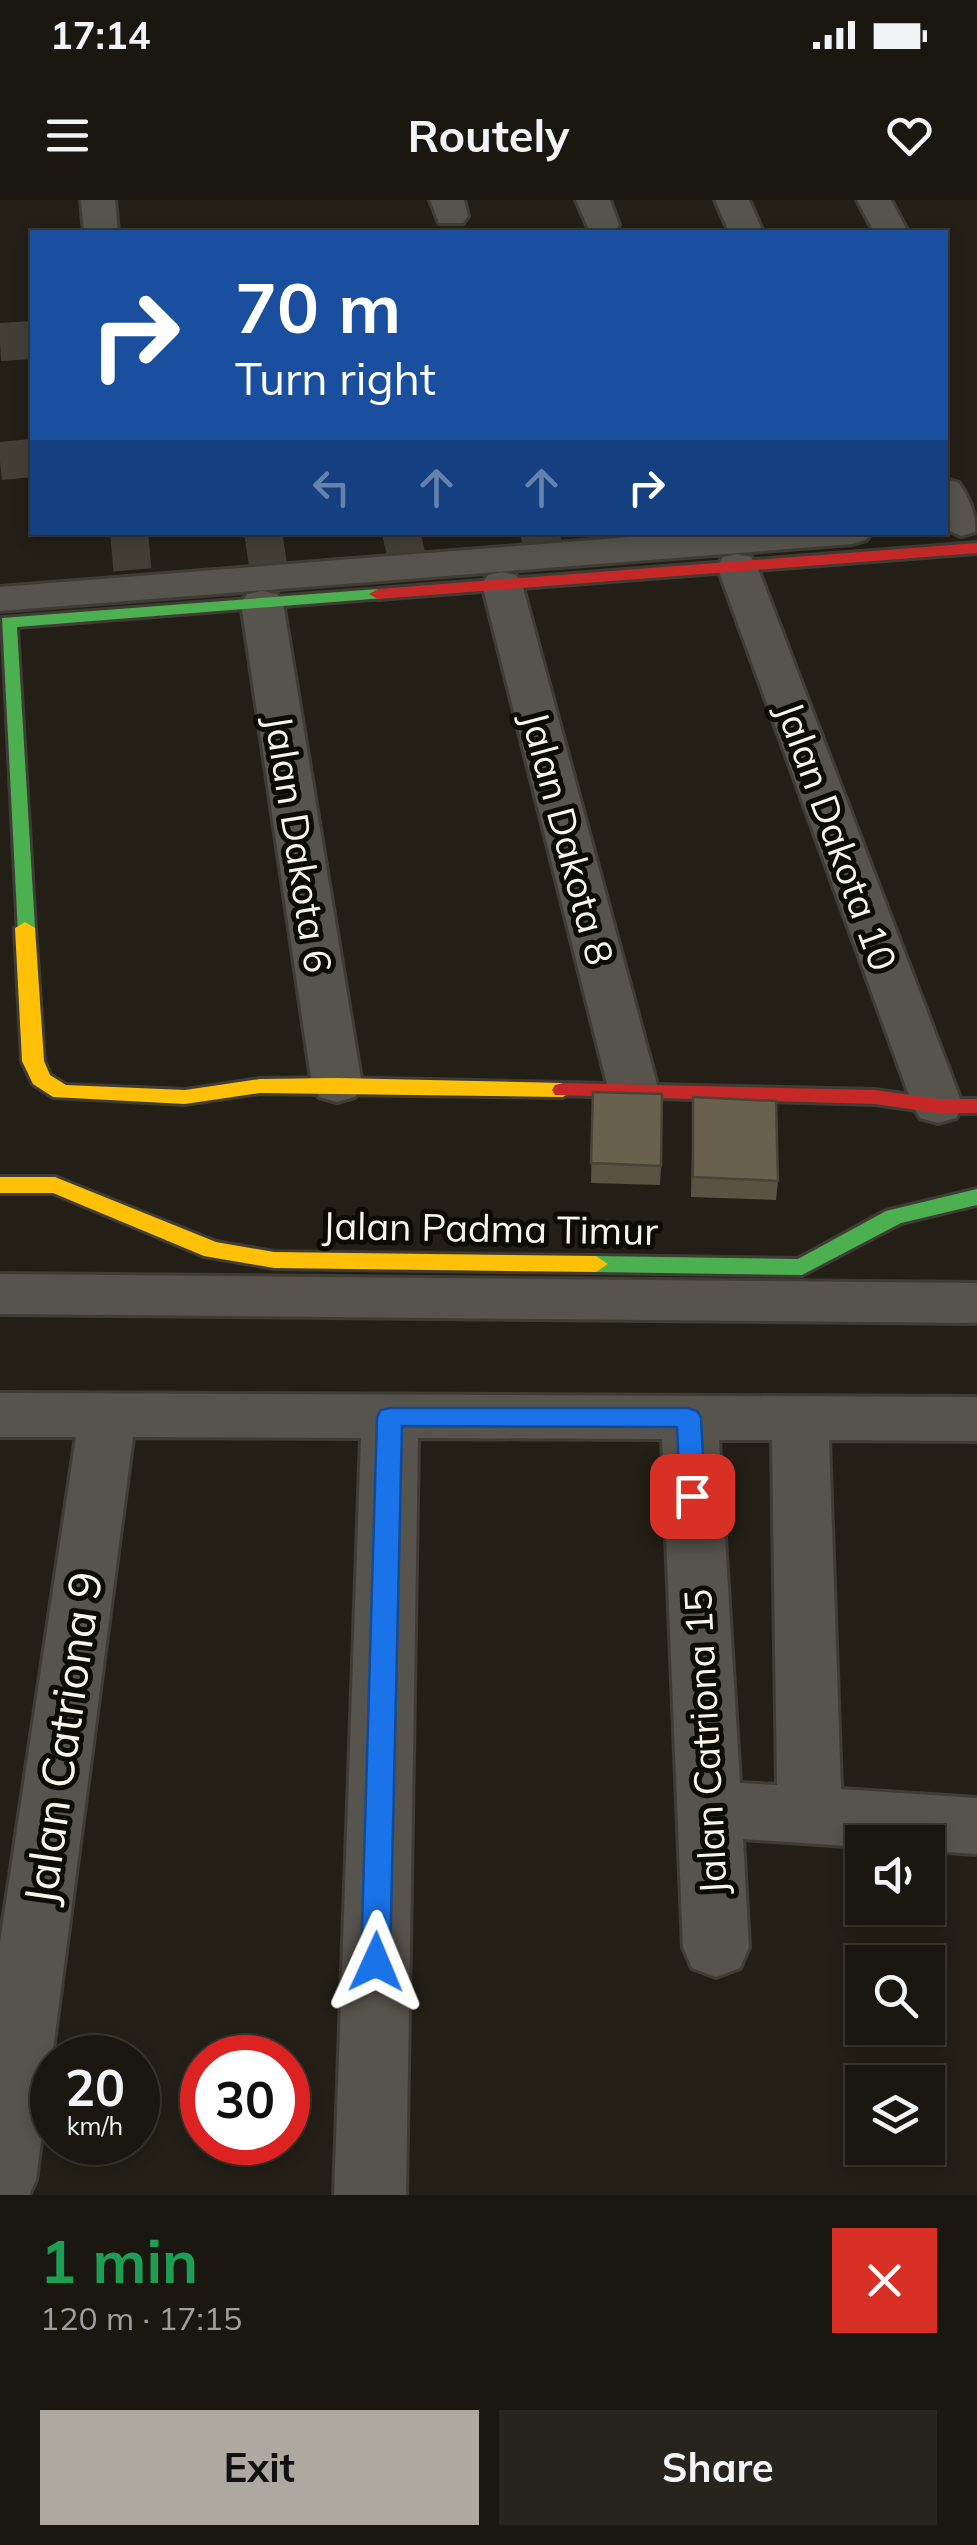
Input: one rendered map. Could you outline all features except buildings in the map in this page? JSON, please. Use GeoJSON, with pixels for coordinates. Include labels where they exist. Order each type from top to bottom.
{"type":"FeatureCollection","features":[{"type":"Feature","properties":{"kind":"street"},"geometry":{"type":"LineString","coordinates":[[98,200],[101,230]]}},
{"type":"Feature","properties":{"kind":"street"},"geometry":{"type":"LineString","coordinates":[[732,200],[745,230]]}},
{"type":"Feature","properties":{"kind":"street"},"geometry":{"type":"LineString","coordinates":[[874,200],[891,230]]}},
{"type":"Feature","properties":{"kind":"street"},"geometry":{"type":"LineString","coordinates":[[4,610],[819,535]]}},
{"type":"Feature","properties":{"kind":"street"},"geometry":{"type":"LineString","coordinates":[[4,610],[262,602],[736,566],[945,535]]}},
{"type":"Feature","properties":{"kind":"street","name":"Jalan Dakota 10"},"geometry":{"type":"LineString","coordinates":[[736,566],[957,1106]]}},
{"type":"Feature","properties":{"kind":"street","name":"Jalan Dakota 8"},"geometry":{"type":"LineString","coordinates":[[502,584],[634,1092]]}},
{"type":"Feature","properties":{"kind":"street","name":"Jalan Dakota 6"},"geometry":{"type":"LineString","coordinates":[[262,602],[337,1085]]}},
{"type":"Feature","properties":{"kind":"street"},"geometry":{"type":"LineString","coordinates":[[4,610],[15,986],[33,1061],[41,1079],[61,1092],[185,1097],[260,1086],[337,1085],[875,1096],[957,1106]]}},
{"type":"Feature","properties":{"kind":"street","name":"Jalan Padma Timur"},"geometry":{"type":"LineString","coordinates":[[0,1185],[55,1185],[212,1250],[274,1260],[411,1262],[802,1266],[894,1217],[977,1197]]}},
{"type":"Feature","properties":{"kind":"street"},"geometry":{"type":"LineString","coordinates":[[0,1294],[977,1303]]}},
{"type":"Feature","properties":{"kind":"street"},"geometry":{"type":"LineString","coordinates":[[0,1416],[977,1419]]}},
{"type":"Feature","properties":{"kind":"street","name":"Jalan Catriona 9"},"geometry":{"type":"LineString","coordinates":[[0,2180],[107,1416]]}},
{"type":"Feature","properties":{"kind":"street"},"geometry":{"type":"LineString","coordinates":[[370,2195],[390,1417]]}},
{"type":"Feature","properties":{"kind":"street","name":"Jalan Catriona 15"},"geometry":{"type":"LineString","coordinates":[[688,1417],[716,1948]]}},
{"type":"Feature","properties":{"kind":"street"},"geometry":{"type":"LineString","coordinates":[[800,1418],[810,1816]]}},
{"type":"Feature","properties":{"kind":"street"},"geometry":{"type":"LineString","coordinates":[[709,1809],[977,1826]]}},
{"type":"Feature","properties":{"kind":"tunnel"},"geometry":{"type":"LineString","coordinates":[[0,342],[30,340]]}},
{"type":"Feature","properties":{"kind":"tunnel"},"geometry":{"type":"LineString","coordinates":[[0,461],[30,458]]}},
{"type":"Feature","properties":{"kind":"tunnel"},"geometry":{"type":"LineString","coordinates":[[129,535],[134,588]]}},
{"type":"Feature","properties":{"kind":"tunnel"},"geometry":{"type":"LineString","coordinates":[[263,535],[270,578]]}},
{"type":"Feature","properties":{"kind":"tunnel"},"geometry":{"type":"LineString","coordinates":[[402,535],[409,567]]}},
{"type":"Feature","properties":{"kind":"tunnel"},"geometry":{"type":"LineString","coordinates":[[540,535],[546,556]]}},
{"type":"Feature","properties":{"kind":"traffic: fast"},"geometry":{"type":"LineString","coordinates":[[25,928],[8,622],[378,594]]}},
{"type":"Feature","properties":{"kind":"traffic: fast"},"geometry":{"type":"LineString","coordinates":[[596,1264],[802,1267],[894,1217],[977,1197]]}},
{"type":"Feature","properties":{"kind":"traffic: slow"},"geometry":{"type":"LineString","coordinates":[[25,928],[33,1061],[41,1079],[61,1092],[185,1097],[260,1086],[337,1085],[563,1090]]}},
{"type":"Feature","properties":{"kind":"traffic: slow"},"geometry":{"type":"LineString","coordinates":[[0,1185],[55,1185],[212,1250],[274,1260],[596,1264]]}},
{"type":"Feature","properties":{"kind":"traffic: jam"},"geometry":{"type":"LineString","coordinates":[[378,594],[977,548]]}},
{"type":"Feature","properties":{"kind":"traffic: jam"},"geometry":{"type":"LineString","coordinates":[[563,1090],[875,1097],[938,1106],[977,1106]]}},
{"type":"Feature","properties":{"kind":"route"},"geometry":{"type":"LineString","coordinates":[[376,1962],[390,1417],[688,1417],[692,1496]]}}]}
